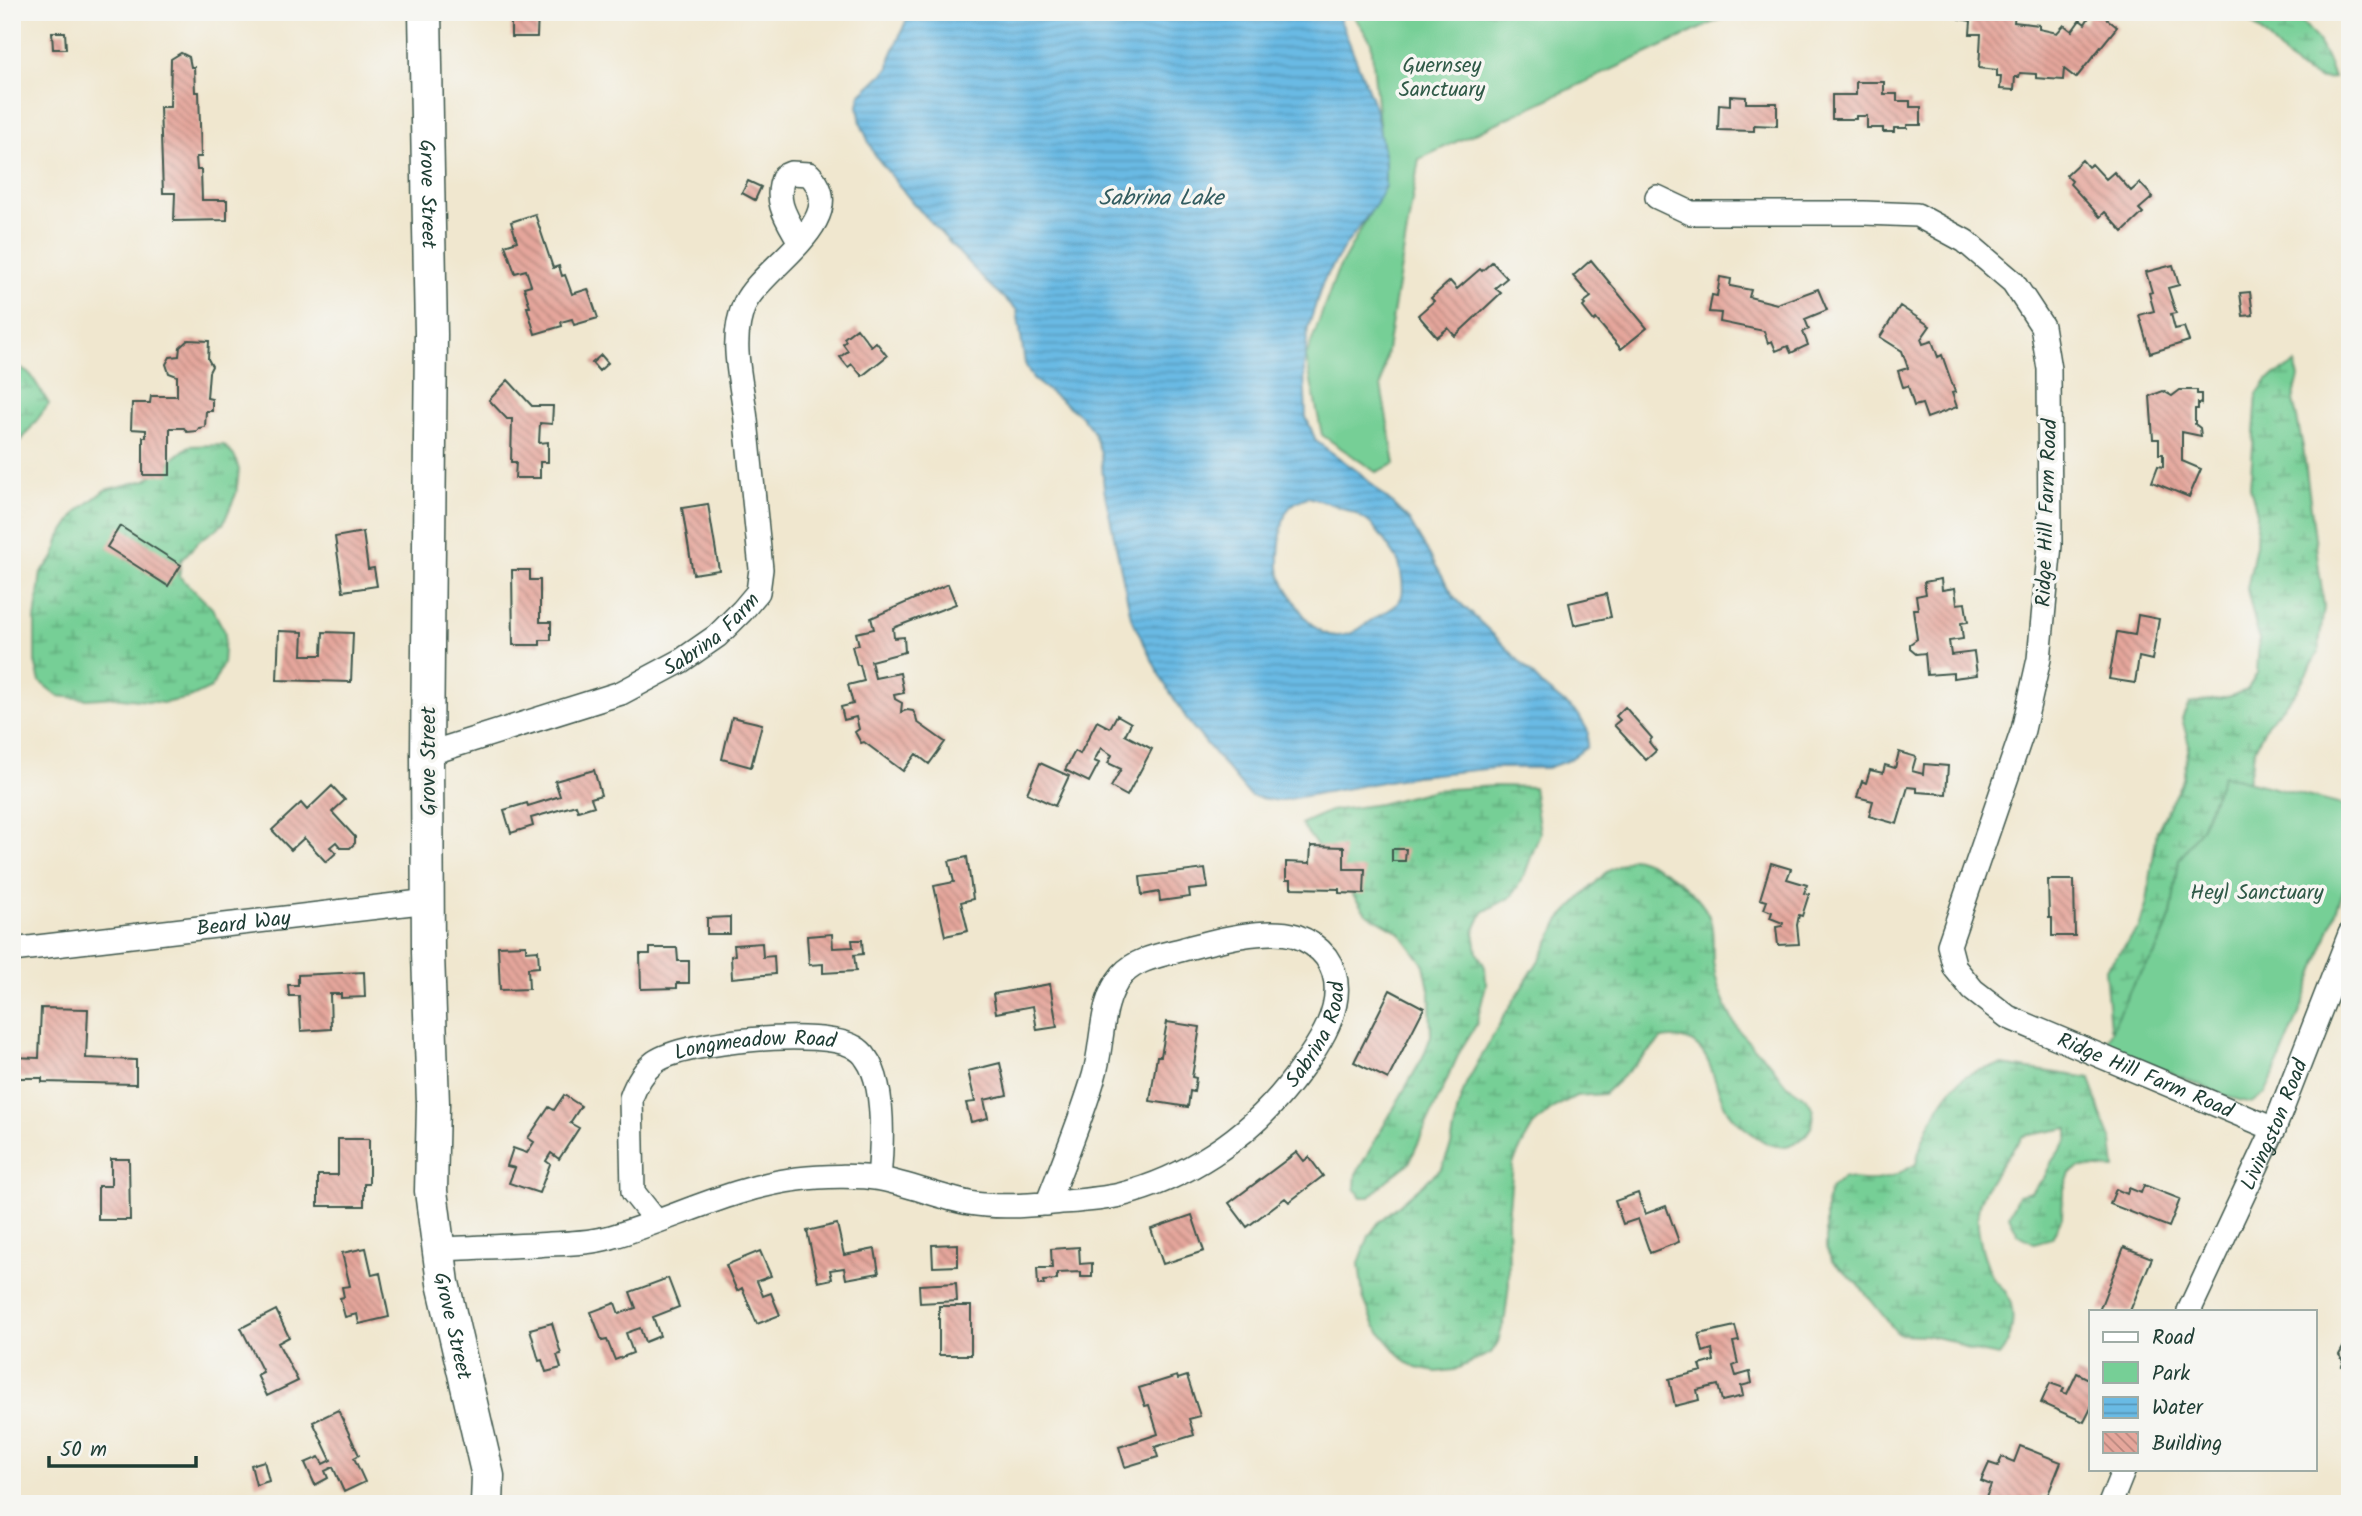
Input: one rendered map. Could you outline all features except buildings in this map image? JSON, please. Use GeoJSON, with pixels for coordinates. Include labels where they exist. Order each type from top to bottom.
{"type":"FeatureCollection","features":[{"type":"Feature","properties":{"kind":"street","name":"Grove Street"},"geometry":{"type":"LineString","coordinates":[[425,12],[430,330],[427,754],[428,953],[433,1104],[431,1191],[443,1283],[488,1476],[487,1504]]}},
{"type":"Feature","properties":{"kind":"street","name":"Ridge Hill Farm Road"},"geometry":{"type":"LineString","coordinates":[[1657,197],[1691,213],[1864,212],[1917,215],[1965,241],[2013,282],[2042,326],[2049,369],[2050,545],[2039,659],[2023,730],[1949,945],[1955,968],[1978,995],[2008,1017],[2274,1129]]}},
{"type":"Feature","properties":{"kind":"street","name":"Sabrina Farm"},"geometry":{"type":"LineString","coordinates":[[427,754],[621,693],[681,661],[716,636],[758,592],[761,569],[745,412],[736,353],[738,327],[746,301],[800,242]]}},
{"type":"Feature","properties":{"kind":"street","name":"Beard Way"},"geometry":{"type":"LineString","coordinates":[[12,950],[429,901]]}},
{"type":"Feature","properties":{"kind":"street","name":"Beard Way"},"geometry":{"type":"LineString","coordinates":[[12,934],[59,946]]}},
{"type":"Feature","properties":{"kind":"street","name":"Sabrina Road"},"geometry":{"type":"LineString","coordinates":[[879,1178],[945,1197],[989,1205],[1046,1204],[1122,1194],[1190,1166],[1219,1149],[1267,1111],[1324,1034],[1335,1000],[1336,978],[1329,961],[1321,951],[1295,936],[1264,934],[1198,945],[1150,959],[1128,970],[1120,978],[1109,998],[1093,1078],[1076,1131],[1046,1204]]}},
{"type":"Feature","properties":{"kind":"street","name":"Livingston Road"},"geometry":{"type":"LineString","coordinates":[[2189,1310],[2274,1129],[2350,934]]}},
{"type":"Feature","properties":{"kind":"street","name":"Longmeadow Road"},"geometry":{"type":"LineString","coordinates":[[618,1234],[633,1192],[631,1098],[636,1084],[655,1062],[692,1048],[716,1043],[812,1038],[855,1047],[866,1058],[874,1076],[883,1132],[879,1178]]}},
{"type":"Feature","properties":{"kind":"street"},"geometry":{"type":"LineString","coordinates":[[437,1249],[567,1243],[607,1238],[705,1203],[784,1182],[825,1178],[879,1178]]}},
{"type":"Feature","properties":{"kind":"street"},"geometry":{"type":"LineString","coordinates":[[633,1192],[656,1221]]}},
{"type":"Feature","properties":{"kind":"street"},"geometry":{"type":"LineString","coordinates":[[2110,1504],[2124,1470]]}},
{"type":"Feature","properties":{"kind":"green space","name":"Guernsey Sanctuary"},"geometry":{"type":"Polygon","coordinates":[[[1351,12],[1736,12],[1419,159],[1381,386],[1395,464],[1376,472],[1322,435],[1306,357],[1337,272],[1385,186],[1371,41],[1351,12]]]}},
{"type":"Feature","properties":{"kind":"green space"},"geometry":{"type":"Polygon","coordinates":[[[2241,12],[2292,12],[2318,42],[2334,78],[2319,79],[2297,68],[2241,12]]]}},
{"type":"Feature","properties":{"kind":"green space"},"geometry":{"type":"Polygon","coordinates":[[[12,363],[31,375],[49,404],[18,445],[12,464],[12,363]]]}},
{"type":"Feature","properties":{"kind":"green space"},"geometry":{"type":"Polygon","coordinates":[[[2295,364],[2299,377],[2293,400],[2303,447],[2324,607],[2318,653],[2296,692],[2267,724],[2255,749],[2246,791],[2192,890],[2123,1031],[2110,1028],[2105,970],[2139,928],[2147,902],[2157,831],[2183,779],[2189,745],[2182,718],[2189,704],[2228,697],[2247,690],[2257,673],[2259,639],[2247,589],[2256,545],[2257,513],[2250,487],[2257,394],[2267,380],[2295,364]]]}},
{"type":"Feature","properties":{"kind":"green space"},"geometry":{"type":"Polygon","coordinates":[[[224,445],[235,457],[239,470],[236,494],[223,524],[199,541],[181,560],[179,576],[212,608],[225,632],[223,664],[211,688],[190,698],[163,703],[114,697],[87,699],[58,696],[40,682],[35,662],[35,620],[41,572],[54,558],[60,537],[78,511],[105,490],[146,480],[189,446],[224,445]]]}},
{"type":"Feature","properties":{"kind":"green space","name":"Heyl Sanctuary"},"geometry":{"type":"Polygon","coordinates":[[[2223,775],[2350,807],[2350,872],[2301,1009],[2271,1081],[2265,1094],[2251,1103],[2227,1097],[2105,1044],[2134,982],[2154,956],[2163,936],[2171,915],[2179,860],[2201,828],[2223,775]]]}},
{"type":"Feature","properties":{"kind":"green space"},"geometry":{"type":"Polygon","coordinates":[[[1495,786],[1533,787],[1540,833],[1524,876],[1511,897],[1483,912],[1474,932],[1477,952],[1485,967],[1486,985],[1476,1025],[1461,1049],[1409,1163],[1370,1197],[1361,1197],[1355,1188],[1356,1174],[1422,1059],[1431,1036],[1430,994],[1424,965],[1399,932],[1366,913],[1301,824],[1330,811],[1380,804],[1434,790],[1495,786]]]}},
{"type":"Feature","properties":{"kind":"green space"},"geometry":{"type":"Polygon","coordinates":[[[1632,858],[1667,873],[1700,902],[1711,923],[1713,961],[1720,992],[1729,1014],[1740,1033],[1770,1063],[1784,1082],[1809,1102],[1813,1116],[1810,1130],[1800,1140],[1786,1146],[1763,1141],[1729,1112],[1720,1096],[1707,1059],[1700,1049],[1679,1038],[1662,1039],[1604,1094],[1576,1096],[1553,1108],[1533,1126],[1513,1164],[1508,1217],[1509,1284],[1505,1317],[1498,1342],[1491,1353],[1454,1370],[1436,1372],[1416,1368],[1405,1361],[1375,1326],[1363,1297],[1359,1263],[1369,1236],[1379,1222],[1442,1168],[1451,1146],[1458,1108],[1466,1084],[1544,952],[1560,919],[1605,873],[1632,858]]]}},
{"type":"Feature","properties":{"kind":"green space"},"geometry":{"type":"Polygon","coordinates":[[[2002,1065],[2090,1078],[2112,1141],[2115,1169],[2081,1167],[2070,1173],[2063,1192],[2062,1217],[2052,1238],[2034,1243],[2018,1234],[2009,1216],[2018,1195],[2031,1192],[2044,1178],[2068,1139],[2068,1128],[2023,1136],[1992,1179],[1979,1205],[1978,1222],[1980,1240],[1992,1276],[2005,1291],[2012,1307],[2008,1342],[1999,1356],[1969,1350],[1953,1341],[1925,1335],[1898,1334],[1858,1284],[1832,1261],[1826,1248],[1826,1204],[1831,1188],[1843,1177],[1881,1179],[1898,1174],[1916,1164],[1928,1127],[1951,1090],[1969,1074],[2002,1065]]]}},
{"type":"Feature","properties":{"kind":"water","name":"Sabrina Lake"},"geometry":{"type":"Polygon","coordinates":[[[910,12],[1337,12],[1375,107],[1385,159],[1385,186],[1377,203],[1343,249],[1323,282],[1308,328],[1304,369],[1306,417],[1316,441],[1360,473],[1409,520],[1455,598],[1544,687],[1578,714],[1588,731],[1587,747],[1569,760],[1547,768],[1495,768],[1415,776],[1278,801],[1250,796],[1190,724],[1161,678],[1131,617],[1104,489],[1101,454],[1093,431],[1081,416],[1034,380],[1025,364],[1017,310],[986,282],[913,203],[874,154],[861,124],[858,106],[860,95],[889,68],[890,58],[910,12]],[[1308,497],[1293,504],[1287,511],[1280,542],[1280,574],[1299,608],[1315,627],[1323,633],[1343,636],[1354,632],[1397,604],[1403,592],[1401,570],[1394,554],[1370,524],[1346,509],[1308,497]]]}}]}
